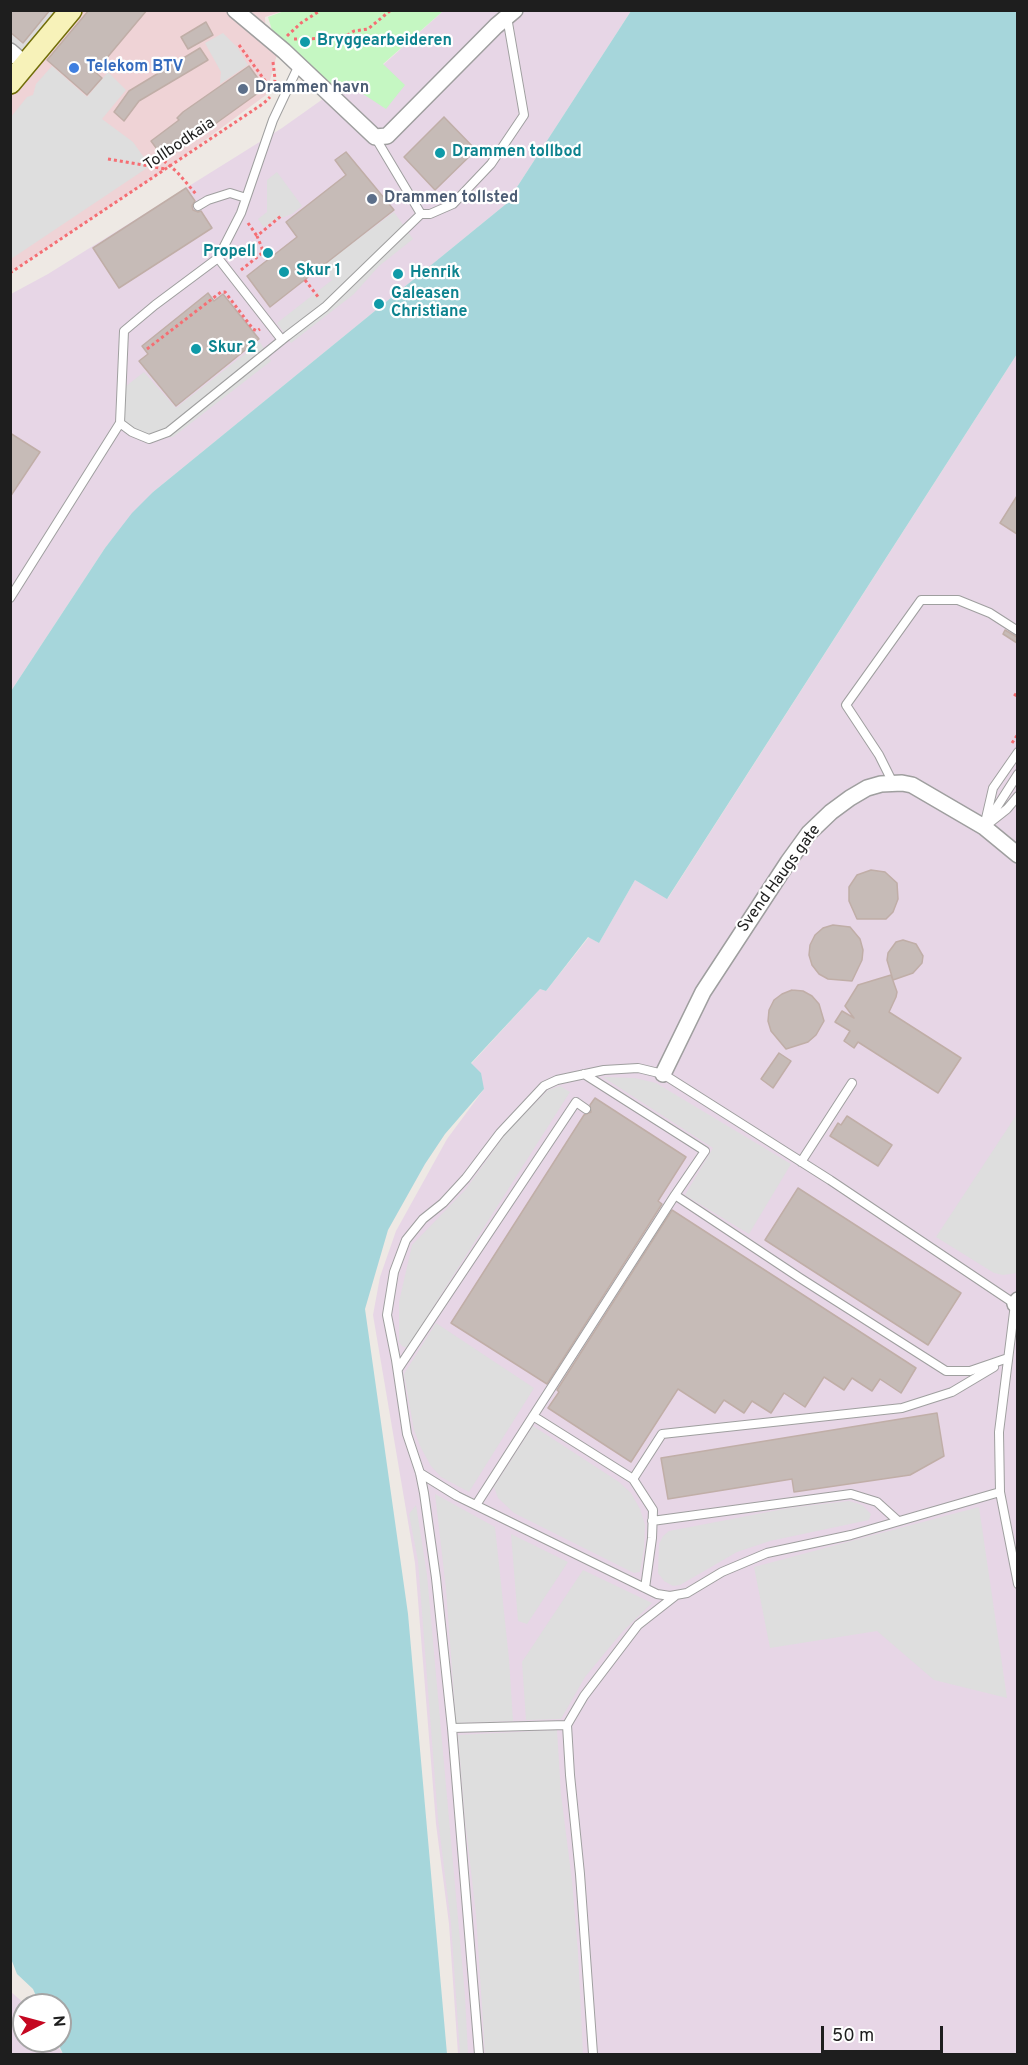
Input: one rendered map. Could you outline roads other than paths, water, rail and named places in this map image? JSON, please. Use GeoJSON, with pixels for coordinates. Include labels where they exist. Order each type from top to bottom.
{"type":"FeatureCollection","features":[{"type":"Feature","properties":{"kind":"main road"},"geometry":{"type":"LineString","coordinates":[[10,83],[18,58],[71,10]]}},
{"type":"Feature","properties":{"kind":"street"},"geometry":{"type":"LineString","coordinates":[[234,10],[299,65],[375,137],[387,136],[508,13]]}},
{"type":"Feature","properties":{"kind":"street","name":"Svend Haugs gate"},"geometry":{"type":"LineString","coordinates":[[663,1074],[703,992],[808,833],[850,798],[867,788],[893,783],[912,785],[984,827],[1017,855]]}},
{"type":"Feature","properties":{"kind":"lane"},"geometry":{"type":"LineString","coordinates":[[120,423],[132,432],[149,439],[168,432],[325,307],[421,214],[430,214],[453,204],[490,165],[524,116],[508,13]]}},
{"type":"Feature","properties":{"kind":"lane"},"geometry":{"type":"LineString","coordinates":[[10,598],[120,423],[124,332],[155,305],[218,258],[241,214],[273,120],[299,65]]}},
{"type":"Feature","properties":{"kind":"lane"},"geometry":{"type":"LineString","coordinates":[[375,137],[421,214]]}},
{"type":"Feature","properties":{"kind":"lane"},"geometry":{"type":"LineString","coordinates":[[198,206],[230,193],[246,198]]}},
{"type":"Feature","properties":{"kind":"lane"},"geometry":{"type":"LineString","coordinates":[[218,258],[282,340]]}},
{"type":"Feature","properties":{"kind":"lane"},"geometry":{"type":"LineString","coordinates":[[893,783],[879,755],[846,705],[921,600],[958,600],[990,613],[1017,631]]}},
{"type":"Feature","properties":{"kind":"lane"},"geometry":{"type":"LineString","coordinates":[[984,827],[993,788],[1017,752]]}},
{"type":"Feature","properties":{"kind":"lane"},"geometry":{"type":"LineString","coordinates":[[984,827],[1017,774]]}},
{"type":"Feature","properties":{"kind":"lane"},"geometry":{"type":"LineString","coordinates":[[984,827],[1007,809],[1017,796]]}},
{"type":"Feature","properties":{"kind":"lane"},"geometry":{"type":"LineString","coordinates":[[479,2055],[452,1728],[436,1578],[420,1473],[407,1434],[398,1369],[387,1316],[394,1272],[406,1240],[423,1219],[443,1203],[466,1178],[500,1133],[544,1086],[558,1080],[604,1070],[638,1068],[663,1074],[1016,1302],[999,1432],[1000,1492],[1017,1584]]}},
{"type":"Feature","properties":{"kind":"lane"},"geometry":{"type":"LineString","coordinates":[[476,1505],[705,1151],[584,1074]]}},
{"type":"Feature","properties":{"kind":"lane"},"geometry":{"type":"LineString","coordinates":[[801,1162],[852,1083]]}},
{"type":"Feature","properties":{"kind":"lane"},"geometry":{"type":"LineString","coordinates":[[398,1369],[576,1102],[586,1109]]}},
{"type":"Feature","properties":{"kind":"lane"},"geometry":{"type":"LineString","coordinates":[[675,1195],[945,1371],[970,1371],[1008,1358]]}},
{"type":"Feature","properties":{"kind":"lane"},"geometry":{"type":"LineString","coordinates":[[633,1479],[662,1434],[902,1408],[952,1392],[1008,1358]]}},
{"type":"Feature","properties":{"kind":"lane"},"geometry":{"type":"LineString","coordinates":[[533,1416],[633,1479],[652,1510],[645,1588]]}},
{"type":"Feature","properties":{"kind":"lane"},"geometry":{"type":"LineString","coordinates":[[420,1473],[457,1496],[657,1594],[675,1596],[687,1593],[722,1572],[767,1553],[851,1535],[1000,1492]]}},
{"type":"Feature","properties":{"kind":"lane"},"geometry":{"type":"LineString","coordinates":[[652,1521],[851,1494],[877,1502],[898,1521]]}},
{"type":"Feature","properties":{"kind":"lane"},"geometry":{"type":"LineString","coordinates":[[593,2055],[567,1725],[584,1696],[638,1625],[675,1596]]}},
{"type":"Feature","properties":{"kind":"lane"},"geometry":{"type":"LineString","coordinates":[[452,1728],[567,1725]]}},
{"type":"Feature","properties":{"kind":"water"},"geometry":{"type":"Polygon","coordinates":[[[631,11],[1017,11],[1017,354],[667,899],[635,880],[599,943],[588,937],[546,991],[540,989],[471,1063],[481,1073],[484,1089],[445,1134],[425,1164],[388,1230],[365,1309],[408,1614],[447,2054],[63,2054],[72,2053],[72,1993],[35,1993],[17,1974],[10,1956],[11,691],[105,548],[132,513],[153,492],[506,204],[631,11]]]}},
{"type":"Feature","properties":{"kind":"place","name":"Bryggearbeideren"},"geometry":{"type":"Point","coordinates":[305,42]}},
{"type":"Feature","properties":{"kind":"place","name":"Telekom BTV"},"geometry":{"type":"Point","coordinates":[74,68]}},
{"type":"Feature","properties":{"kind":"place","name":"Drammen havn"},"geometry":{"type":"Point","coordinates":[243,89]}},
{"type":"Feature","properties":{"kind":"place","name":"Drammen tollbod"},"geometry":{"type":"Point","coordinates":[440,153]}},
{"type":"Feature","properties":{"kind":"place","name":"Drammen tollsted"},"geometry":{"type":"Point","coordinates":[372,199]}},
{"type":"Feature","properties":{"kind":"place","name":"Propell"},"geometry":{"type":"Point","coordinates":[268,253]}},
{"type":"Feature","properties":{"kind":"place","name":"Skur 1"},"geometry":{"type":"Point","coordinates":[284,272]}},
{"type":"Feature","properties":{"kind":"place","name":"Henrik"},"geometry":{"type":"Point","coordinates":[398,274]}},
{"type":"Feature","properties":{"kind":"place","name":"Galeasen Christiane"},"geometry":{"type":"Point","coordinates":[379,304]}},
{"type":"Feature","properties":{"kind":"place","name":"Skur 2"},"geometry":{"type":"Point","coordinates":[196,349]}}]}
